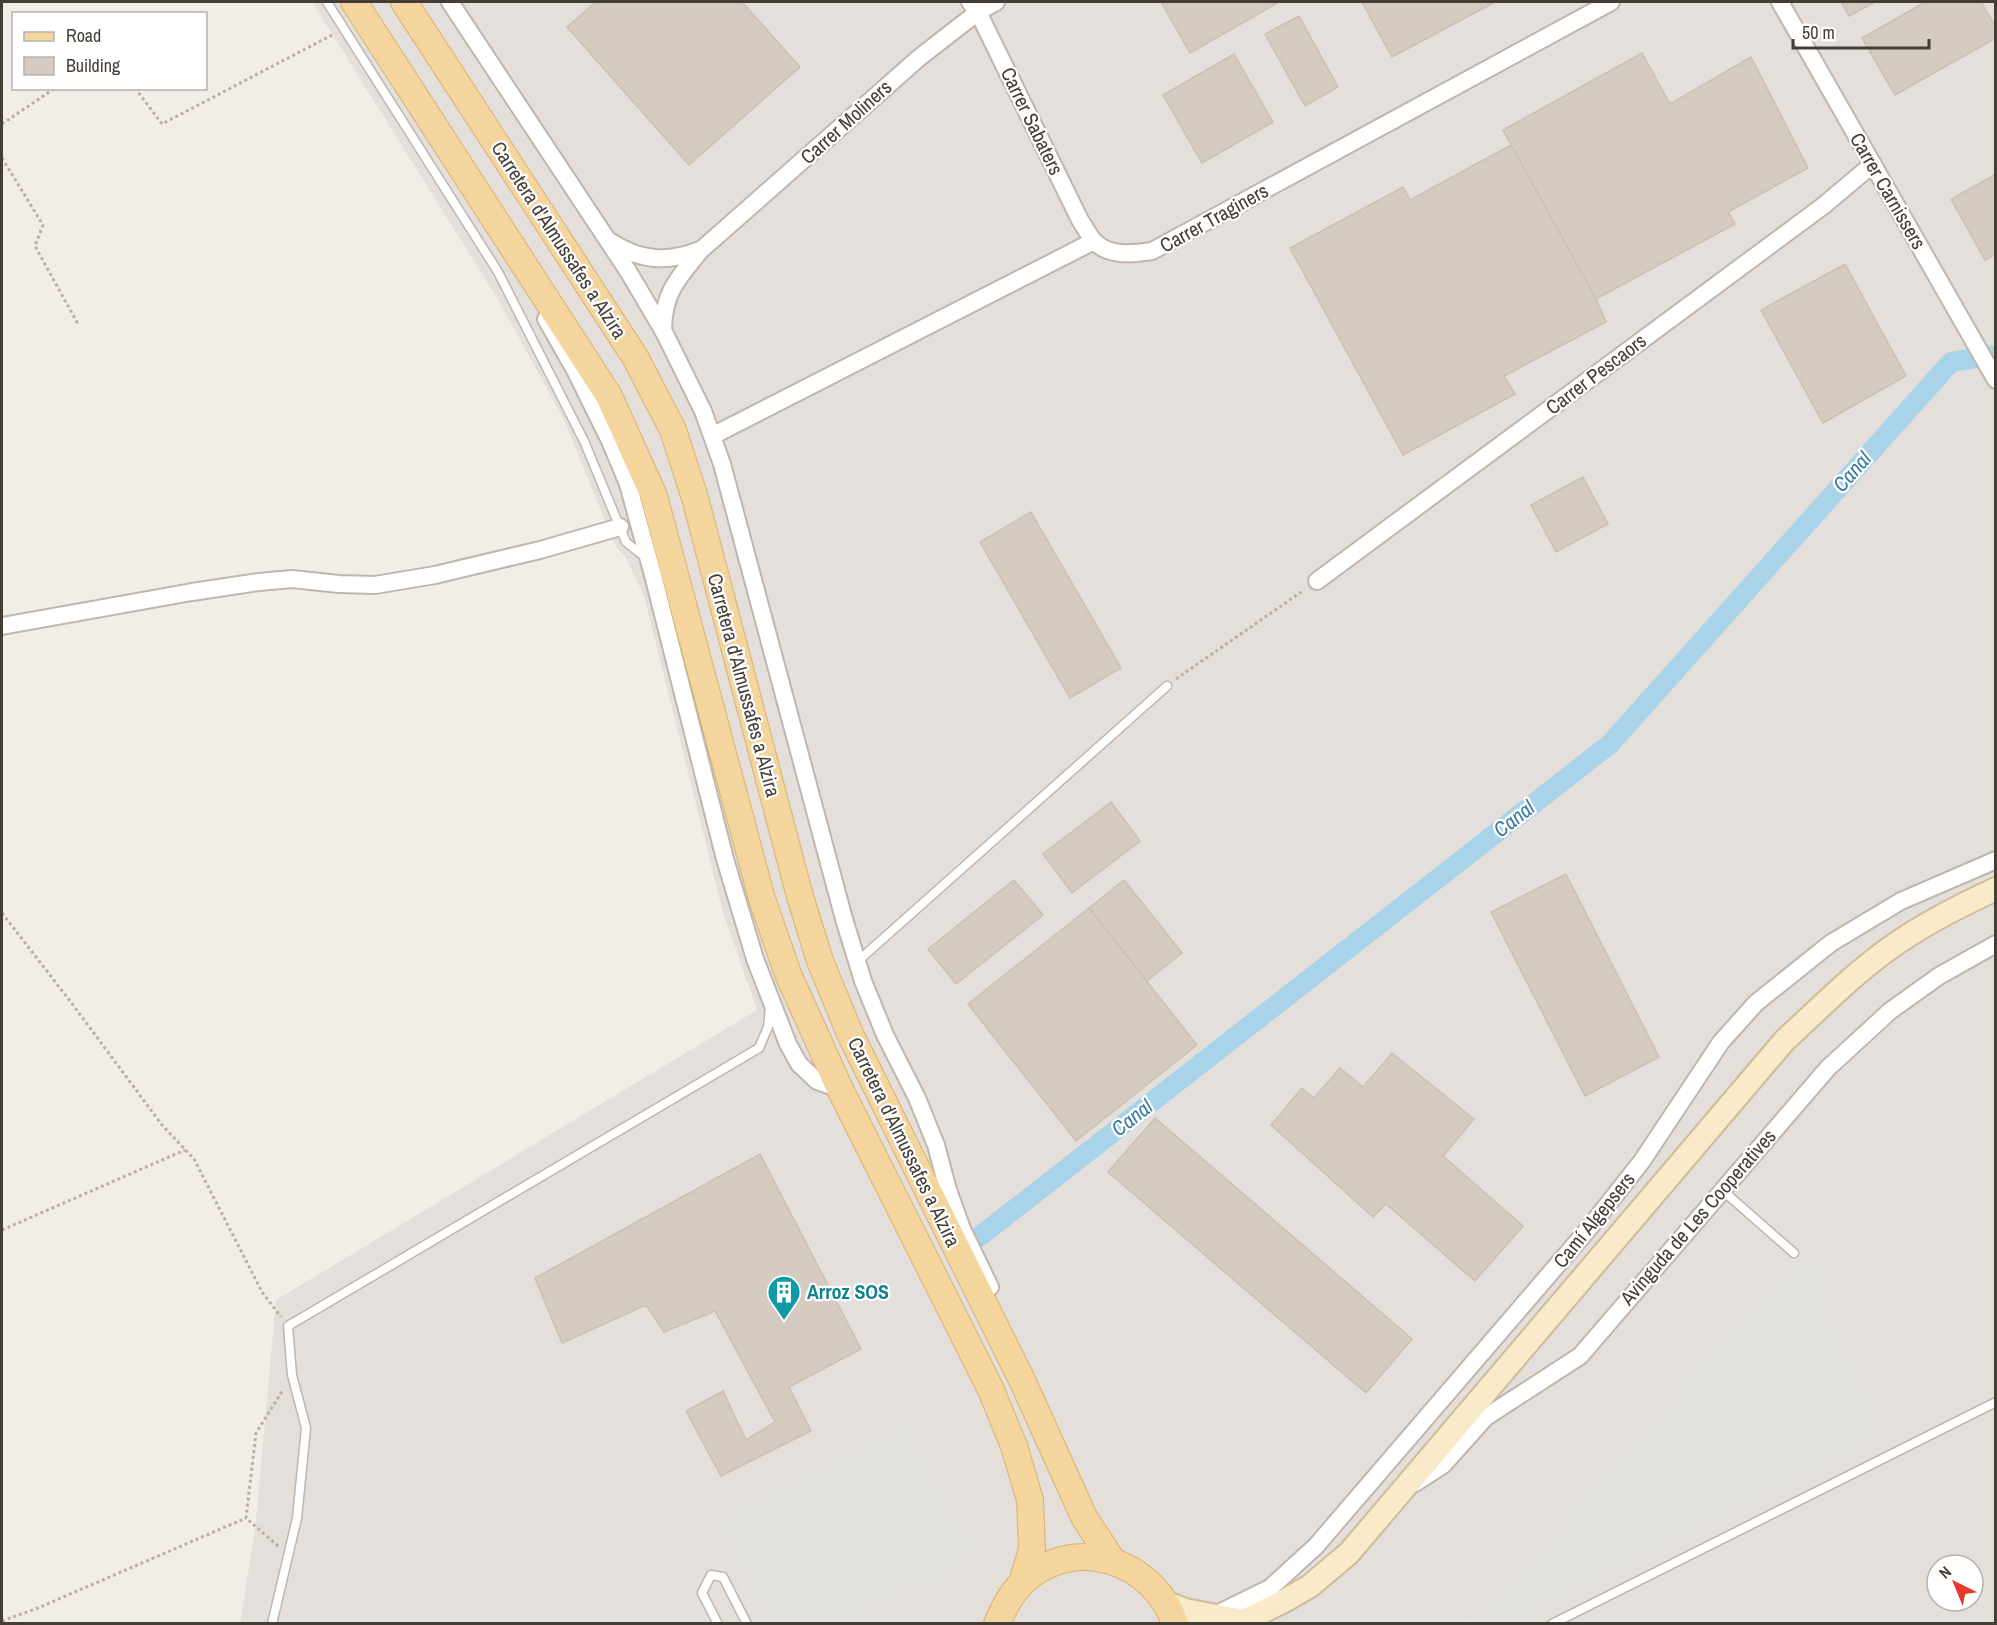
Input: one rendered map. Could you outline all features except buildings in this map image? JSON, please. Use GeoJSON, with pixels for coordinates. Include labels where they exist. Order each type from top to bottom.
{"type":"FeatureCollection","features":[{"type":"Feature","properties":{"kind":"main road","name":"Carretera d'Almussafes a Alzira"},"geometry":{"type":"LineString","coordinates":[[354,2],[609,396],[654,496],[762,899],[788,974],[840,1089],[992,1390],[1014,1446],[1030,1500],[1032,1549],[1022,1583]]}},
{"type":"Feature","properties":{"kind":"main road","name":"Carretera d'Almussafes a Alzira"},"geometry":{"type":"LineString","coordinates":[[404,2],[635,357],[673,430],[695,498],[799,893],[820,961],[851,1036],[1030,1397],[1084,1517],[1112,1560]]}},
{"type":"Feature","properties":{"kind":"main road"},"geometry":{"type":"LineString","coordinates":[[998,1623],[1005,1604],[1022,1583],[1049,1565],[1080,1557],[1112,1560],[1134,1570],[1153,1584],[1171,1613],[1185,1610],[1241,1622],[1286,1600],[1330,1570],[1349,1553],[1785,1040],[1838,991],[1890,948],[1954,908],[1995,889]]}},
{"type":"Feature","properties":{"kind":"street","name":"Carretera d'Almussafes a Alzira"},"geometry":{"type":"LineString","coordinates":[[450,2],[604,238],[628,271],[663,332],[703,411],[759,599],[844,919],[863,981],[885,1035],[917,1098],[936,1145],[962,1230],[1010,1330],[1030,1397]]}},
{"type":"Feature","properties":{"kind":"street","name":"Carrer Moliners"},"geometry":{"type":"LineString","coordinates":[[663,332],[663,314],[668,295],[701,250],[974,7],[996,2]]}},
{"type":"Feature","properties":{"kind":"street","name":"Carrer Traginers"},"geometry":{"type":"LineString","coordinates":[[1094,241],[1109,251],[1130,255],[1152,251],[1611,2]]}},
{"type":"Feature","properties":{"kind":"street","name":"Carrer Carnissers"},"geometry":{"type":"LineString","coordinates":[[1780,2],[1995,380]]}},
{"type":"Feature","properties":{"kind":"street","name":"Carrer Sabaters"},"geometry":{"type":"LineString","coordinates":[[974,7],[1080,220],[1094,241]]}},
{"type":"Feature","properties":{"kind":"street","name":"Carrer Pescaors"},"geometry":{"type":"LineString","coordinates":[[1317,581],[1822,206],[1873,165]]}},
{"type":"Feature","properties":{"kind":"street","name":"Carrer Moliners"},"geometry":{"type":"LineString","coordinates":[[604,238],[626,251],[658,260],[682,257],[701,250]]}},
{"type":"Feature","properties":{"kind":"street"},"geometry":{"type":"LineString","coordinates":[[712,436],[1094,241]]}},
{"type":"Feature","properties":{"kind":"street","name":"Carretera d'Almussafes a Alzira"},"geometry":{"type":"LineString","coordinates":[[526,269],[533,298],[575,370],[610,441],[628,484],[725,859],[755,959],[788,1044],[799,1064],[817,1081],[840,1089]]}},
{"type":"Feature","properties":{"kind":"street"},"geometry":{"type":"LineString","coordinates":[[2,626],[259,582],[292,579],[375,585],[435,575],[540,550],[620,527]]}},
{"type":"Feature","properties":{"kind":"street","name":"Camí Algepsers"},"geometry":{"type":"LineString","coordinates":[[1215,1615],[1270,1588],[1316,1546],[1590,1227],[1642,1161],[1721,1042],[1756,1003],[1831,943],[1870,919],[1901,901],[1995,860]]}},
{"type":"Feature","properties":{"kind":"street","name":"Avinguda de Les Cooperatives"},"geometry":{"type":"LineString","coordinates":[[1401,1491],[1443,1465],[1486,1417],[1580,1356],[1828,1068],[1890,1011],[1939,976],[1995,944]]}},
{"type":"Feature","properties":{"kind":"lane"},"geometry":{"type":"LineString","coordinates":[[327,2],[498,272],[584,441],[626,542],[649,561]]}},
{"type":"Feature","properties":{"kind":"lane"},"geometry":{"type":"LineString","coordinates":[[858,961],[1167,686]]}},
{"type":"Feature","properties":{"kind":"lane"},"geometry":{"type":"LineString","coordinates":[[272,1623],[297,1518],[306,1428],[292,1375],[288,1326],[759,1048],[768,1027],[771,996]]}},
{"type":"Feature","properties":{"kind":"lane"},"geometry":{"type":"LineString","coordinates":[[1721,1190],[1794,1252]]}},
{"type":"Feature","properties":{"kind":"lane"},"geometry":{"type":"LineString","coordinates":[[1552,1623],[1995,1402]]}},
{"type":"Feature","properties":{"kind":"lane"},"geometry":{"type":"LineString","coordinates":[[718,1623],[702,1593],[711,1575],[723,1577],[747,1623]]}},
{"type":"Feature","properties":{"kind":"path"},"geometry":{"type":"LineString","coordinates":[[136,90],[162,124],[344,29]]}},
{"type":"Feature","properties":{"kind":"path"},"geometry":{"type":"LineString","coordinates":[[2,124],[52,90]]}},
{"type":"Feature","properties":{"kind":"path"},"geometry":{"type":"LineString","coordinates":[[2,158],[43,225],[35,246],[78,324]]}},
{"type":"Feature","properties":{"kind":"path"},"geometry":{"type":"LineString","coordinates":[[1167,686],[1317,581]]}},
{"type":"Feature","properties":{"kind":"path"},"geometry":{"type":"LineString","coordinates":[[2,913],[162,1125],[194,1159],[262,1292],[288,1326]]}},
{"type":"Feature","properties":{"kind":"path"},"geometry":{"type":"LineString","coordinates":[[2,1230],[185,1150]]}},
{"type":"Feature","properties":{"kind":"path"},"geometry":{"type":"LineString","coordinates":[[246,1518],[256,1432],[292,1375]]}},
{"type":"Feature","properties":{"kind":"path"},"geometry":{"type":"LineString","coordinates":[[246,1518],[289,1556]]}},
{"type":"Feature","properties":{"kind":"path"},"geometry":{"type":"LineString","coordinates":[[2,1621],[38,1608],[246,1518]]}},
{"type":"Feature","properties":{"kind":"shaded area"},"geometry":{"type":"Polygon","coordinates":[[[312,2],[1995,2],[1995,1623],[240,1624],[255,1530],[276,1300],[757,1010],[723,913],[644,596],[626,558],[616,547],[564,420],[499,301],[312,2]]]}},
{"type":"Feature","properties":{"kind":"shaded area"},"geometry":{"type":"Polygon","coordinates":[[[1811,1230],[1830,1271],[1835,1317],[1882,1405],[1886,1424],[1872,1444],[1525,1623],[1466,1624],[1775,1271],[1794,1253],[1811,1230]]]}},
{"type":"Feature","properties":{"kind":"shaded area"},"geometry":{"type":"Polygon","coordinates":[[[905,1415],[980,1550],[935,1606],[919,1584],[854,1623],[759,1623],[707,1519],[840,1454],[905,1415]]]}},
{"type":"Feature","properties":{"kind":"waterway","name":"Canal"},"geometry":{"type":"LineString","coordinates":[[979,1237],[1610,744],[1951,362],[1996,355]]}},
{"type":"Feature","properties":{"kind":"place","name":"Arroz SOS"},"geometry":{"type":"Point","coordinates":[784,1321]}}]}
